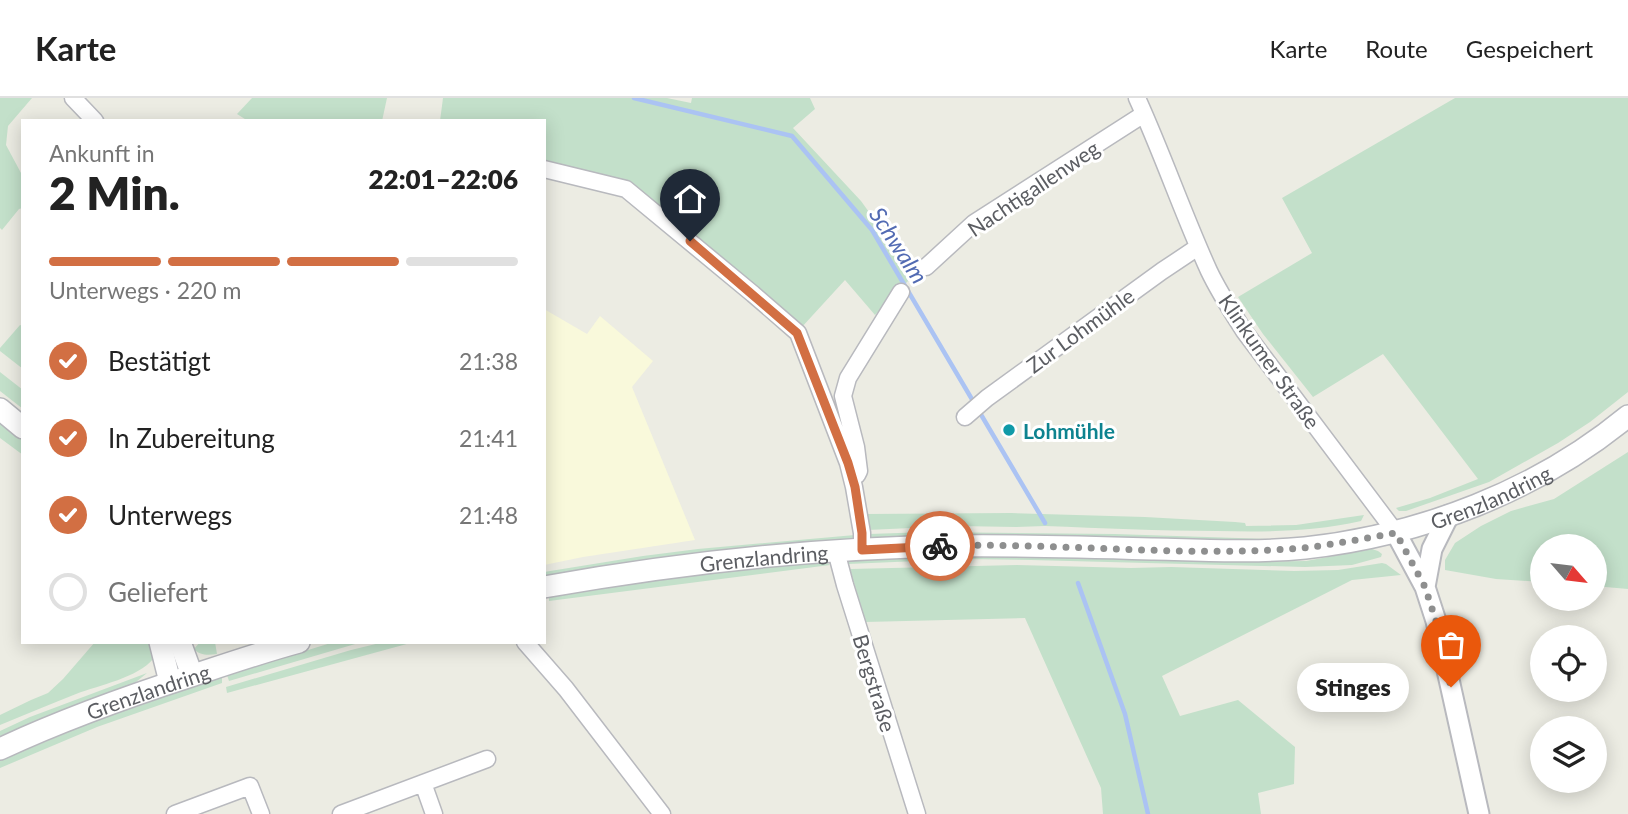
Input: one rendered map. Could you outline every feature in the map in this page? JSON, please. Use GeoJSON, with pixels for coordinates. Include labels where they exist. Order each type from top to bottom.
{"type":"FeatureCollection","features":[{"type":"Feature","properties":{"kind":"main road"},"geometry":{"type":"LineString","coordinates":[[0,409],[21,426]]}},
{"type":"Feature","properties":{"kind":"main road","name":"Grenzlandring"},"geometry":{"type":"LineString","coordinates":[[546,587],[708,562],[836,551],[951,546],[1205,551],[1304,548],[1396,533],[1449,515],[1523,484],[1574,456],[1628,416]]}},
{"type":"Feature","properties":{"kind":"main road"},"geometry":{"type":"LineString","coordinates":[[1574,456],[1628,436]]}},
{"type":"Feature","properties":{"kind":"main road"},"geometry":{"type":"LineString","coordinates":[[160,644],[170,682]]}},
{"type":"Feature","properties":{"kind":"main road"},"geometry":{"type":"LineString","coordinates":[[181,644],[192,676]]}},
{"type":"Feature","properties":{"kind":"main road","name":"Grenzlandring"},"geometry":{"type":"LineString","coordinates":[[0,749],[90,711],[170,682],[292,644]]}},
{"type":"Feature","properties":{"kind":"street"},"geometry":{"type":"LineString","coordinates":[[74,98],[92,119]]}},
{"type":"Feature","properties":{"kind":"street","name":"Klinkumer Straße"},"geometry":{"type":"LineString","coordinates":[[1137,98],[1198,247],[1244,331],[1396,533]]}},
{"type":"Feature","properties":{"kind":"street","name":"Nachtigallenweg"},"geometry":{"type":"LineString","coordinates":[[926,267],[974,223],[1144,114]]}},
{"type":"Feature","properties":{"kind":"street"},"geometry":{"type":"LineString","coordinates":[[546,169],[626,189],[797,333],[838,435],[852,479],[862,533],[862,550]]}},
{"type":"Feature","properties":{"kind":"street","name":"Zur Lohmühle"},"geometry":{"type":"LineString","coordinates":[[965,417],[987,398],[1198,247]]}},
{"type":"Feature","properties":{"kind":"street"},"geometry":{"type":"LineString","coordinates":[[852,479],[859,471],[856,447],[843,397],[848,378],[901,292]]}},
{"type":"Feature","properties":{"kind":"street"},"geometry":{"type":"LineString","coordinates":[[1425,587],[1432,549],[1449,515]]}},
{"type":"Feature","properties":{"kind":"street"},"geometry":{"type":"LineString","coordinates":[[1396,533],[1425,587],[1442,647],[1479,814]]}},
{"type":"Feature","properties":{"kind":"street","name":"Bergstraße"},"geometry":{"type":"LineString","coordinates":[[836,551],[916,814]]}},
{"type":"Feature","properties":{"kind":"street"},"geometry":{"type":"LineString","coordinates":[[527,644],[566,689],[662,814]]}},
{"type":"Feature","properties":{"kind":"street"},"geometry":{"type":"LineString","coordinates":[[341,814],[487,759]]}},
{"type":"Feature","properties":{"kind":"street"},"geometry":{"type":"LineString","coordinates":[[423,783],[434,814]]}},
{"type":"Feature","properties":{"kind":"street"},"geometry":{"type":"LineString","coordinates":[[176,814],[250,786],[261,814]]}},
{"type":"Feature","properties":{"kind":"shaded area"},"geometry":{"type":"Polygon","coordinates":[[[0,98],[32,98],[8,126],[6,145],[21,173],[21,208],[2,230],[0,98]]]}},
{"type":"Feature","properties":{"kind":"shaded area"},"geometry":{"type":"Polygon","coordinates":[[[252,98],[387,98],[382,119],[245,119],[237,114],[252,98]]]}},
{"type":"Feature","properties":{"kind":"shaded area"},"geometry":{"type":"Polygon","coordinates":[[[443,98],[667,98],[691,103],[692,98],[810,98],[815,109],[793,128],[861,201],[884,233],[909,280],[875,315],[845,280],[801,328],[628,184],[546,166],[546,119],[440,119],[443,98]]]}},
{"type":"Feature","properties":{"kind":"shaded area"},"geometry":{"type":"Polygon","coordinates":[[[1455,98],[1628,98],[1628,392],[1558,443],[1489,482],[1406,511],[1399,511],[1396,508],[1478,479],[1383,354],[1313,397],[1263,334],[1238,297],[1312,253],[1282,198],[1455,98]]]}},
{"type":"Feature","properties":{"kind":"shaded area"},"geometry":{"type":"Polygon","coordinates":[[[546,310],[587,334],[600,316],[653,361],[632,387],[695,540],[546,565],[546,310]]]}},
{"type":"Feature","properties":{"kind":"shaded area"},"geometry":{"type":"Polygon","coordinates":[[[21,325],[21,367],[0,351],[21,325]]]}},
{"type":"Feature","properties":{"kind":"shaded area"},"geometry":{"type":"Polygon","coordinates":[[[0,372],[21,388],[21,407],[0,391],[0,372]]]}},
{"type":"Feature","properties":{"kind":"shaded area"},"geometry":{"type":"Polygon","coordinates":[[[0,419],[21,436],[21,454],[0,438],[0,419]]]}},
{"type":"Feature","properties":{"kind":"shaded area"},"geometry":{"type":"Polygon","coordinates":[[[1628,452],[1628,589],[1607,587],[1607,534],[1530,534],[1530,581],[1496,579],[1445,570],[1445,560],[1455,543],[1481,526],[1511,511],[1554,499],[1628,452]]]}},
{"type":"Feature","properties":{"kind":"shaded area"},"geometry":{"type":"Polygon","coordinates":[[[1011,513],[1145,517],[1235,522],[1245,523],[1246,526],[1296,525],[1364,515],[1361,521],[1325,527],[1254,531],[1045,526],[867,530],[866,514],[1011,513]]]}},
{"type":"Feature","properties":{"kind":"shaded area"},"geometry":{"type":"Polygon","coordinates":[[[929,532],[1269,539],[1215,542],[873,540],[869,534],[929,532]]]}},
{"type":"Feature","properties":{"kind":"shaded area"},"geometry":{"type":"Polygon","coordinates":[[[855,535],[850,541],[546,577],[546,572],[698,549],[855,535]]]}},
{"type":"Feature","properties":{"kind":"shaded area"},"geometry":{"type":"Polygon","coordinates":[[[1372,549],[1382,554],[1381,557],[1352,565],[1305,567],[964,559],[846,562],[961,553],[1246,562],[1306,561],[1372,549]]]}},
{"type":"Feature","properties":{"kind":"shaded area"},"geometry":{"type":"Polygon","coordinates":[[[824,561],[830,565],[549,601],[549,595],[688,574],[824,561]]]}},
{"type":"Feature","properties":{"kind":"shaded area"},"geometry":{"type":"Polygon","coordinates":[[[1382,563],[1401,575],[1352,580],[1162,676],[1180,716],[1238,700],[1295,747],[1294,784],[1258,793],[1261,814],[1103,814],[1101,788],[1025,618],[865,622],[850,569],[1017,565],[1294,571],[1338,570],[1382,563]]]}},
{"type":"Feature","properties":{"kind":"shaded area"},"geometry":{"type":"Polygon","coordinates":[[[93,644],[151,644],[154,658],[138,671],[0,725],[0,715],[48,693],[93,644]]]}},
{"type":"Feature","properties":{"kind":"shaded area"},"geometry":{"type":"Polygon","coordinates":[[[198,644],[215,644],[217,654],[199,653],[194,649],[198,644]]]}},
{"type":"Feature","properties":{"kind":"shaded area"},"geometry":{"type":"Polygon","coordinates":[[[328,644],[355,644],[229,681],[227,675],[328,644]]]}},
{"type":"Feature","properties":{"kind":"shaded area"},"geometry":{"type":"Polygon","coordinates":[[[376,644],[407,644],[227,693],[226,687],[376,644]]]}},
{"type":"Feature","properties":{"kind":"shaded area"},"geometry":{"type":"Polygon","coordinates":[[[147,673],[136,682],[0,736],[0,731],[30,717],[147,673]]]}},
{"type":"Feature","properties":{"kind":"shaded area"},"geometry":{"type":"Polygon","coordinates":[[[222,677],[222,683],[97,727],[0,768],[0,761],[99,719],[222,677]]]}},
{"type":"Feature","properties":{"kind":"waterway","name":"Schwalm"},"geometry":{"type":"LineString","coordinates":[[634,98],[792,136],[872,230],[1045,523]]}},
{"type":"Feature","properties":{"kind":"waterway","name":"Schwalm"},"geometry":{"type":"LineString","coordinates":[[1078,583],[1125,714],[1148,814]]}},
{"type":"Feature","properties":{"kind":"way so far"},"geometry":{"type":"LineString","coordinates":[[940,546],[1266,550],[1304,548],[1396,533],[1425,587],[1451,687]]}},
{"type":"Feature","properties":{"kind":"place","name":"Lohmühle"},"geometry":{"type":"Point","coordinates":[1009,430]}},
{"type":"Feature","properties":{"kind":"place","name":"Stinges"},"geometry":{"type":"Point","coordinates":[1451,687]}},
{"type":"Feature","properties":{"kind":"route"},"geometry":{"type":"LineString","coordinates":[[690,241],[797,333],[848,463],[855,487],[862,550],[940,546]]}}]}
